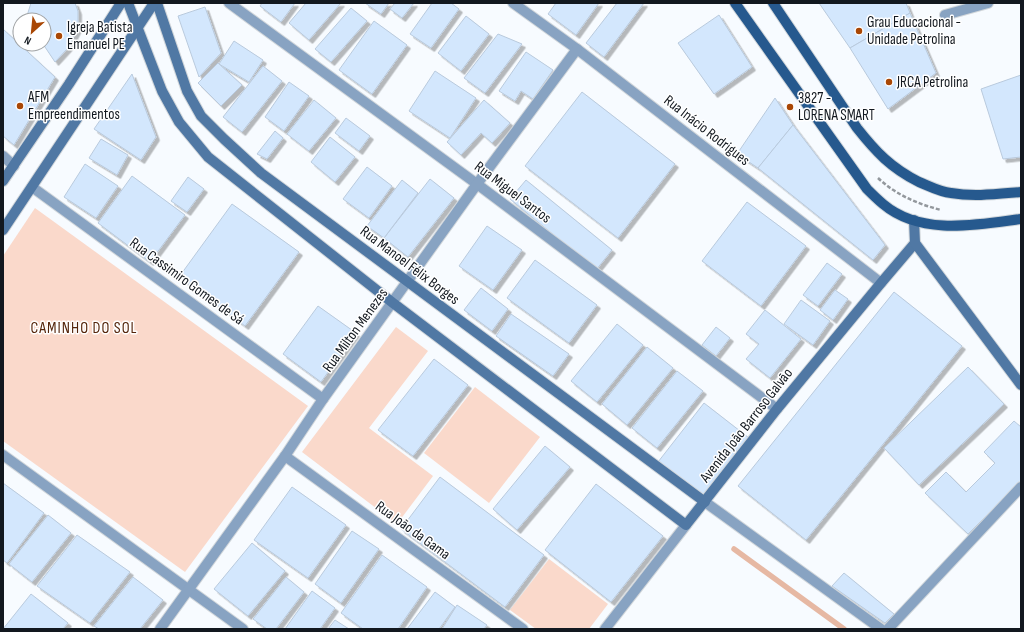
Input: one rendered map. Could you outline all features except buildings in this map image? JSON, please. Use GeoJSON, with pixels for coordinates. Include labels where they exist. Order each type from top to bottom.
{"type":"FeatureCollection","features":[{"type":"Feature","properties":{"kind":"main road"},"geometry":{"type":"LineString","coordinates":[[735,3],[867,189],[883,204],[895,212],[914,220],[951,226],[971,226],[1021,220]]}},
{"type":"Feature","properties":{"kind":"main road"},"geometry":{"type":"LineString","coordinates":[[773,3],[857,128],[871,146],[890,164],[904,174],[928,186],[949,193],[977,195],[1021,192]]}},
{"type":"Feature","properties":{"kind":"street"},"geometry":{"type":"LineString","coordinates":[[3,181],[69,84],[121,3]]}},
{"type":"Feature","properties":{"kind":"street"},"geometry":{"type":"LineString","coordinates":[[128,3],[162,91],[179,122],[208,157],[393,303],[686,525]]}},
{"type":"Feature","properties":{"kind":"street"},"geometry":{"type":"LineString","coordinates":[[3,230],[156,3]]}},
{"type":"Feature","properties":{"kind":"street","name":"Rua Manoel Félix Borges"},"geometry":{"type":"LineString","coordinates":[[156,3],[187,91],[202,116],[224,139],[261,173],[705,502]]}},
{"type":"Feature","properties":{"kind":"street","name":"Rua Miguel Santos"},"geometry":{"type":"LineString","coordinates":[[229,3],[478,184],[777,408]]}},
{"type":"Feature","properties":{"kind":"street","name":"Rua Inácio Rodrigues"},"geometry":{"type":"LineString","coordinates":[[513,3],[577,49],[881,283]]}},
{"type":"Feature","properties":{"kind":"street"},"geometry":{"type":"LineString","coordinates":[[945,15],[988,3]]}},
{"type":"Feature","properties":{"kind":"street","name":"Rua Milton Menezes"},"geometry":{"type":"LineString","coordinates":[[160,629],[285,456],[323,399],[577,49]]}},
{"type":"Feature","properties":{"kind":"street"},"geometry":{"type":"LineString","coordinates":[[3,156],[14,166]]}},
{"type":"Feature","properties":{"kind":"street","name":"Rua Cassimiro Gomes de Sá"},"geometry":{"type":"LineString","coordinates":[[32,187],[323,399]]}},
{"type":"Feature","properties":{"kind":"street"},"geometry":{"type":"LineString","coordinates":[[914,220],[915,243],[1021,385]]}},
{"type":"Feature","properties":{"kind":"street","name":"Avenida João Barroso Galvão"},"geometry":{"type":"LineString","coordinates":[[606,629],[777,408],[915,243]]}},
{"type":"Feature","properties":{"kind":"street"},"geometry":{"type":"LineString","coordinates":[[3,455],[243,629]]}},
{"type":"Feature","properties":{"kind":"street","name":"Rua João da Gama"},"geometry":{"type":"LineString","coordinates":[[285,456],[523,629]]}},
{"type":"Feature","properties":{"kind":"street"},"geometry":{"type":"LineString","coordinates":[[888,629],[1021,487]]}},
{"type":"Feature","properties":{"kind":"street"},"geometry":{"type":"LineString","coordinates":[[705,502],[881,629]]}},
{"type":"Feature","properties":{"kind":"shaded area"},"geometry":{"type":"Polygon","coordinates":[[[35,208],[308,406],[185,572],[3,441],[3,256],[35,208]]]}},
{"type":"Feature","properties":{"kind":"shaded area"},"geometry":{"type":"Polygon","coordinates":[[[396,327],[428,351],[369,428],[433,476],[397,524],[302,452],[396,327]]]}},
{"type":"Feature","properties":{"kind":"shaded area"},"geometry":{"type":"Polygon","coordinates":[[[475,387],[540,437],[489,503],[424,453],[475,387]]]}},
{"type":"Feature","properties":{"kind":"shaded area"},"geometry":{"type":"Polygon","coordinates":[[[549,559],[608,604],[589,629],[536,629],[510,610],[549,559]]]}},
{"type":"Feature","properties":{"kind":"waterway"},"geometry":{"type":"LineString","coordinates":[[734,549],[844,629]]}},
{"type":"Feature","properties":{"kind":"place","name":"Grau Educacional - Unidade Petrolina"},"geometry":{"type":"Point","coordinates":[859,31]}},
{"type":"Feature","properties":{"kind":"place","name":"Igreja Batista Emanuel PE"},"geometry":{"type":"Point","coordinates":[59,36]}},
{"type":"Feature","properties":{"kind":"place","name":"JRCA Petrolina"},"geometry":{"type":"Point","coordinates":[889,82]}},
{"type":"Feature","properties":{"kind":"place","name":"AFM Empreendimentos"},"geometry":{"type":"Point","coordinates":[20,106]}},
{"type":"Feature","properties":{"kind":"place","name":"3827 - LORENA SMART"},"geometry":{"type":"Point","coordinates":[790,107]}},
{"type":"Feature","properties":{"kind":"district","name":"CAMINHO DO SOL"},"geometry":{"type":"Point","coordinates":[84,327]}}]}
